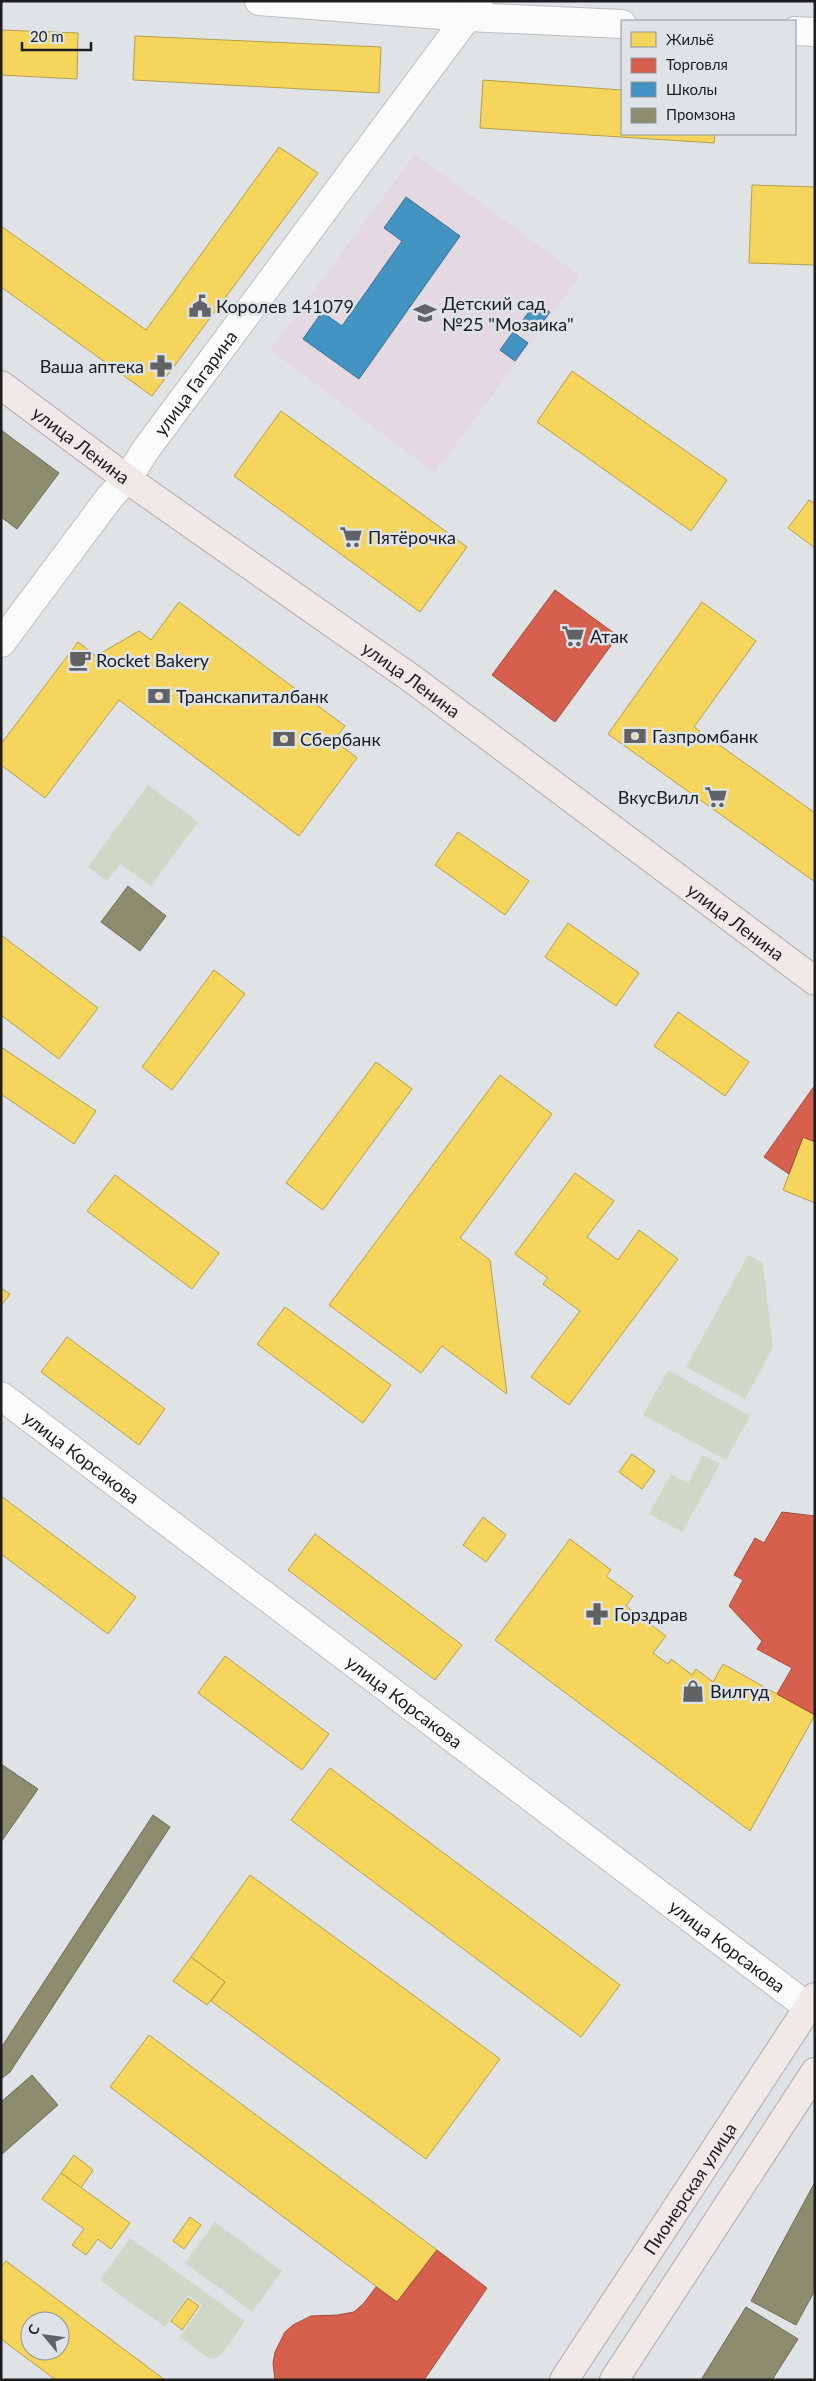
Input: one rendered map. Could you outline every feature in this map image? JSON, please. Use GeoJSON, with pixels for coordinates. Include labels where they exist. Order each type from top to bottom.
{"type":"FeatureCollection","features":[{"type":"Feature","properties":{"kind":"main road","name":"улица Ленина"},"geometry":{"type":"LineString","coordinates":[[1,385],[127,479],[415,681],[815,981]]}},
{"type":"Feature","properties":{"kind":"main road","name":"Пионерская улица"},"geometry":{"type":"LineString","coordinates":[[564,2380],[812,2002]]}},
{"type":"Feature","properties":{"kind":"main road"},"geometry":{"type":"LineString","coordinates":[[614,2380],[815,2072]]}},
{"type":"Feature","properties":{"kind":"street"},"geometry":{"type":"LineString","coordinates":[[259,1],[474,9],[621,24]]}},
{"type":"Feature","properties":{"kind":"street","name":"улица Гагарина"},"geometry":{"type":"LineString","coordinates":[[1,643],[110,497],[127,479],[147,448],[474,9]]}},
{"type":"Feature","properties":{"kind":"street"},"geometry":{"type":"LineString","coordinates":[[796,31],[815,32]]}},
{"type":"Feature","properties":{"kind":"street","name":"улица Корсакова"},"geometry":{"type":"LineString","coordinates":[[1,1396],[812,2002]]}},
{"type":"Feature","properties":{"kind":"shaded area","name":"Детский сад №25 \"Мозаика\""},"geometry":{"type":"Polygon","coordinates":[[[415,154],[580,276],[435,473],[270,350],[415,154]]]}},
{"type":"Feature","properties":{"kind":"green space"},"geometry":{"type":"Polygon","coordinates":[[[148,785],[198,822],[151,886],[120,864],[107,881],[88,867],[148,785]]]}},
{"type":"Feature","properties":{"kind":"green space"},"geometry":{"type":"Polygon","coordinates":[[[748,1255],[763,1263],[773,1348],[745,1399],[686,1367],[748,1255]]]}},
{"type":"Feature","properties":{"kind":"green space"},"geometry":{"type":"Polygon","coordinates":[[[668,1370],[750,1416],[726,1460],[643,1415],[668,1370]]]}},
{"type":"Feature","properties":{"kind":"green space"},"geometry":{"type":"Polygon","coordinates":[[[703,1455],[720,1464],[682,1532],[649,1514],[671,1474],[688,1483],[703,1455]]]}},
{"type":"Feature","properties":{"kind":"green space"},"geometry":{"type":"Polygon","coordinates":[[[215,2222],[282,2271],[252,2312],[185,2263],[215,2222]]]}},
{"type":"Feature","properties":{"kind":"green space"},"geometry":{"type":"Polygon","coordinates":[[[130,2238],[245,2321],[221,2355],[214,2359],[207,2357],[180,2337],[202,2306],[188,2295],[165,2327],[100,2280],[130,2238]]]}},
{"type":"Feature","properties":{"kind":"building: Жильё"},"geometry":{"type":"Polygon","coordinates":[[[1,30],[78,33],[77,79],[1,75],[1,30]]]}},
{"type":"Feature","properties":{"kind":"building: Жильё"},"geometry":{"type":"Polygon","coordinates":[[[135,36],[381,47],[379,93],[133,80],[135,36]]]}},
{"type":"Feature","properties":{"kind":"building: Жильё"},"geometry":{"type":"Polygon","coordinates":[[[483,80],[621,90],[621,135],[715,135],[714,143],[480,128],[483,80]]]}},
{"type":"Feature","properties":{"kind":"building: Жильё"},"geometry":{"type":"Polygon","coordinates":[[[279,147],[318,173],[152,396],[1,287],[1,226],[146,330],[279,147]]]}},
{"type":"Feature","properties":{"kind":"building: Жильё"},"geometry":{"type":"Polygon","coordinates":[[[752,185],[815,187],[815,265],[749,263],[752,185]]]}},
{"type":"Feature","properties":{"kind":"building: Жильё"},"geometry":{"type":"Polygon","coordinates":[[[572,371],[727,480],[691,531],[537,422],[572,371]]]}},
{"type":"Feature","properties":{"kind":"building: Жильё"},"geometry":{"type":"Polygon","coordinates":[[[281,411],[467,547],[420,612],[234,476],[281,411]]]}},
{"type":"Feature","properties":{"kind":"building: Жильё"},"geometry":{"type":"Polygon","coordinates":[[[809,500],[815,504],[815,548],[788,528],[809,500]]]}},
{"type":"Feature","properties":{"kind":"building: Жильё"},"geometry":{"type":"Polygon","coordinates":[[[179,602],[345,726],[334,740],[357,758],[299,836],[119,700],[45,798],[1,765],[1,744],[78,642],[96,656],[139,631],[151,640],[179,602]]]}},
{"type":"Feature","properties":{"kind":"building: Жильё"},"geometry":{"type":"Polygon","coordinates":[[[702,602],[756,641],[694,727],[815,813],[815,882],[608,734],[702,602]]]}},
{"type":"Feature","properties":{"kind":"building: Жильё"},"geometry":{"type":"Polygon","coordinates":[[[458,832],[529,881],[505,915],[435,865],[458,832]]]}},
{"type":"Feature","properties":{"kind":"building: Жильё"},"geometry":{"type":"Polygon","coordinates":[[[568,923],[639,973],[616,1006],[545,957],[568,923]]]}},
{"type":"Feature","properties":{"kind":"building: Жильё"},"geometry":{"type":"Polygon","coordinates":[[[1,935],[98,1008],[59,1059],[1,1015],[1,935]]]}},
{"type":"Feature","properties":{"kind":"building: Жильё"},"geometry":{"type":"Polygon","coordinates":[[[214,970],[245,994],[172,1090],[142,1067],[214,970]]]}},
{"type":"Feature","properties":{"kind":"building: Жильё"},"geometry":{"type":"Polygon","coordinates":[[[678,1012],[749,1062],[725,1096],[654,1046],[678,1012]]]}},
{"type":"Feature","properties":{"kind":"building: Жильё"},"geometry":{"type":"Polygon","coordinates":[[[1,1047],[96,1111],[74,1144],[1,1094],[1,1047]]]}},
{"type":"Feature","properties":{"kind":"building: Жильё"},"geometry":{"type":"Polygon","coordinates":[[[376,1062],[412,1089],[323,1210],[286,1183],[376,1062]]]}},
{"type":"Feature","properties":{"kind":"building: Жильё"},"geometry":{"type":"Polygon","coordinates":[[[500,1075],[552,1114],[460,1238],[490,1260],[507,1394],[442,1346],[421,1373],[329,1305],[500,1075]]]}},
{"type":"Feature","properties":{"kind":"building: Жильё"},"geometry":{"type":"Polygon","coordinates":[[[803,1137],[815,1142],[815,1203],[783,1190],[803,1137]]]}},
{"type":"Feature","properties":{"kind":"building: Жильё"},"geometry":{"type":"Polygon","coordinates":[[[575,1173],[614,1201],[587,1237],[618,1260],[639,1230],[678,1259],[569,1405],[531,1377],[580,1311],[543,1284],[548,1278],[515,1254],[575,1173]]]}},
{"type":"Feature","properties":{"kind":"building: Жильё"},"geometry":{"type":"Polygon","coordinates":[[[115,1175],[219,1253],[192,1289],[87,1211],[115,1175]]]}},
{"type":"Feature","properties":{"kind":"building: Жильё"},"geometry":{"type":"Polygon","coordinates":[[[1,1288],[10,1294],[1,1306],[1,1288]]]}},
{"type":"Feature","properties":{"kind":"building: Жильё"},"geometry":{"type":"Polygon","coordinates":[[[285,1307],[391,1385],[363,1423],[257,1344],[285,1307]]]}},
{"type":"Feature","properties":{"kind":"building: Жильё"},"geometry":{"type":"Polygon","coordinates":[[[67,1337],[165,1409],[139,1445],[41,1372],[67,1337]]]}},
{"type":"Feature","properties":{"kind":"building: Жильё"},"geometry":{"type":"Polygon","coordinates":[[[632,1454],[655,1471],[642,1489],[619,1472],[632,1454]]]}},
{"type":"Feature","properties":{"kind":"building: Жильё"},"geometry":{"type":"Polygon","coordinates":[[[1,1496],[136,1597],[108,1634],[1,1554],[1,1496]]]}},
{"type":"Feature","properties":{"kind":"building: Жильё"},"geometry":{"type":"Polygon","coordinates":[[[483,1517],[506,1535],[486,1562],[463,1545],[483,1517]]]}},
{"type":"Feature","properties":{"kind":"building: Жильё"},"geometry":{"type":"Polygon","coordinates":[[[315,1534],[462,1645],[435,1680],[288,1570],[315,1534]]]}},
{"type":"Feature","properties":{"kind":"building: Жильё"},"geometry":{"type":"Polygon","coordinates":[[[570,1539],[611,1570],[606,1576],[633,1596],[626,1606],[666,1636],[653,1653],[668,1664],[671,1659],[692,1675],[696,1669],[713,1682],[723,1664],[815,1715],[750,1831],[495,1640],[570,1539]]]}},
{"type":"Feature","properties":{"kind":"building: Жильё"},"geometry":{"type":"Polygon","coordinates":[[[225,1656],[329,1734],[302,1770],[198,1693],[225,1656]]]}},
{"type":"Feature","properties":{"kind":"building: Жильё"},"geometry":{"type":"Polygon","coordinates":[[[330,1768],[620,1985],[581,2037],[291,1820],[330,1768]]]}},
{"type":"Feature","properties":{"kind":"building: Жильё"},"geometry":{"type":"Polygon","coordinates":[[[250,1875],[500,2059],[426,2159],[211,2001],[225,1982],[191,1957],[250,1875]]]}},
{"type":"Feature","properties":{"kind":"building: Жильё"},"geometry":{"type":"Polygon","coordinates":[[[191,1957],[225,1982],[207,2005],[173,1981],[191,1957]]]}},
{"type":"Feature","properties":{"kind":"building: Жильё"},"geometry":{"type":"Polygon","coordinates":[[[149,2035],[437,2250],[397,2302],[110,2087],[149,2035]]]}},
{"type":"Feature","properties":{"kind":"building: Жильё"},"geometry":{"type":"Polygon","coordinates":[[[74,2155],[93,2170],[81,2188],[61,2173],[74,2155]]]}},
{"type":"Feature","properties":{"kind":"building: Жильё"},"geometry":{"type":"Polygon","coordinates":[[[61,2173],[130,2223],[111,2249],[98,2239],[86,2255],[72,2245],[84,2229],[42,2199],[61,2173]]]}},
{"type":"Feature","properties":{"kind":"building: Жильё"},"geometry":{"type":"Polygon","coordinates":[[[190,2217],[201,2225],[184,2249],[173,2241],[190,2217]]]}},
{"type":"Feature","properties":{"kind":"building: Жильё"},"geometry":{"type":"Polygon","coordinates":[[[6,2261],[165,2380],[56,2380],[31,2361],[70,2361],[70,2311],[20,2311],[20,2353],[1,2339],[1,2267],[6,2261]]]}},
{"type":"Feature","properties":{"kind":"building: Жильё"},"geometry":{"type":"Polygon","coordinates":[[[188,2298],[199,2306],[182,2330],[171,2321],[188,2298]]]}},
{"type":"Feature","properties":{"kind":"building: Торговля"},"geometry":{"type":"Polygon","coordinates":[[[555,590],[618,636],[555,722],[492,675],[555,590]]]}},
{"type":"Feature","properties":{"kind":"building: Торговля"},"geometry":{"type":"Polygon","coordinates":[[[815,1085],[815,1142],[803,1137],[789,1174],[764,1157],[815,1085]]]}},
{"type":"Feature","properties":{"kind":"building: Торговля"},"geometry":{"type":"Polygon","coordinates":[[[782,1512],[815,1516],[815,1715],[777,1694],[792,1668],[757,1649],[762,1641],[729,1606],[743,1580],[734,1575],[755,1538],[764,1543],[782,1512]]]}},
{"type":"Feature","properties":{"kind":"building: Торговля"},"geometry":{"type":"Polygon","coordinates":[[[437,2250],[487,2288],[424,2380],[275,2380],[273,2363],[275,2352],[285,2332],[293,2325],[311,2316],[338,2315],[354,2312],[364,2303],[376,2287],[397,2302],[437,2250]]]}},
{"type":"Feature","properties":{"kind":"building: Школы"},"geometry":{"type":"Polygon","coordinates":[[[406,197],[460,236],[359,379],[303,339],[322,312],[342,326],[402,241],[384,228],[406,197]]]}},
{"type":"Feature","properties":{"kind":"building: Школы"},"geometry":{"type":"Polygon","coordinates":[[[536,302],[550,312],[537,330],[523,320],[536,302]]]}},
{"type":"Feature","properties":{"kind":"building: Школы"},"geometry":{"type":"Polygon","coordinates":[[[513,332],[528,343],[515,361],[500,350],[513,332]]]}},
{"type":"Feature","properties":{"kind":"building: Промзона"},"geometry":{"type":"Polygon","coordinates":[[[1,430],[59,473],[17,529],[1,517],[1,430]]]}},
{"type":"Feature","properties":{"kind":"building: Промзона"},"geometry":{"type":"Polygon","coordinates":[[[128,886],[166,916],[140,951],[101,922],[128,886]]]}},
{"type":"Feature","properties":{"kind":"building: Промзона"},"geometry":{"type":"Polygon","coordinates":[[[1,1764],[38,1789],[1,1842],[1,1764]]]}},
{"type":"Feature","properties":{"kind":"building: Промзона"},"geometry":{"type":"Polygon","coordinates":[[[153,1815],[170,1827],[10,2072],[1,2079],[1,2048],[153,1815]]]}},
{"type":"Feature","properties":{"kind":"building: Промзона"},"geometry":{"type":"Polygon","coordinates":[[[32,2075],[58,2105],[1,2155],[1,2102],[32,2075]]]}},
{"type":"Feature","properties":{"kind":"building: Промзона"},"geometry":{"type":"Polygon","coordinates":[[[815,2182],[815,2290],[796,2325],[751,2301],[815,2182]]]}},
{"type":"Feature","properties":{"kind":"building: Промзона"},"geometry":{"type":"Polygon","coordinates":[[[746,2307],[798,2339],[772,2380],[701,2380],[746,2307]]]}},
{"type":"Feature","properties":{"kind":"place","name":"Королев 141079"},"geometry":{"type":"Point","coordinates":[200,306]}},
{"type":"Feature","properties":{"kind":"place","name":"Детский сад №25 \"Мозаика\""},"geometry":{"type":"Point","coordinates":[425,313]}},
{"type":"Feature","properties":{"kind":"place","name":"Ваша аптека"},"geometry":{"type":"Point","coordinates":[161,366]}},
{"type":"Feature","properties":{"kind":"place","name":"Пятёрочка"},"geometry":{"type":"Point","coordinates":[351,537]}},
{"type":"Feature","properties":{"kind":"place","name":"Атак"},"geometry":{"type":"Point","coordinates":[573,636]}},
{"type":"Feature","properties":{"kind":"place","name":"Rocket Bakery"},"geometry":{"type":"Point","coordinates":[80,660]}},
{"type":"Feature","properties":{"kind":"place","name":"Транскапиталбанк"},"geometry":{"type":"Point","coordinates":[159,696]}},
{"type":"Feature","properties":{"kind":"place","name":"Газпромбанк"},"geometry":{"type":"Point","coordinates":[635,736]}},
{"type":"Feature","properties":{"kind":"place","name":"Сбербанк"},"geometry":{"type":"Point","coordinates":[284,739]}},
{"type":"Feature","properties":{"kind":"place","name":"ВкусВилл"},"geometry":{"type":"Point","coordinates":[716,797]}},
{"type":"Feature","properties":{"kind":"place","name":"Горздрав"},"geometry":{"type":"Point","coordinates":[597,1614]}},
{"type":"Feature","properties":{"kind":"place","name":"Вилгуд"},"geometry":{"type":"Point","coordinates":[693,1691]}}]}
